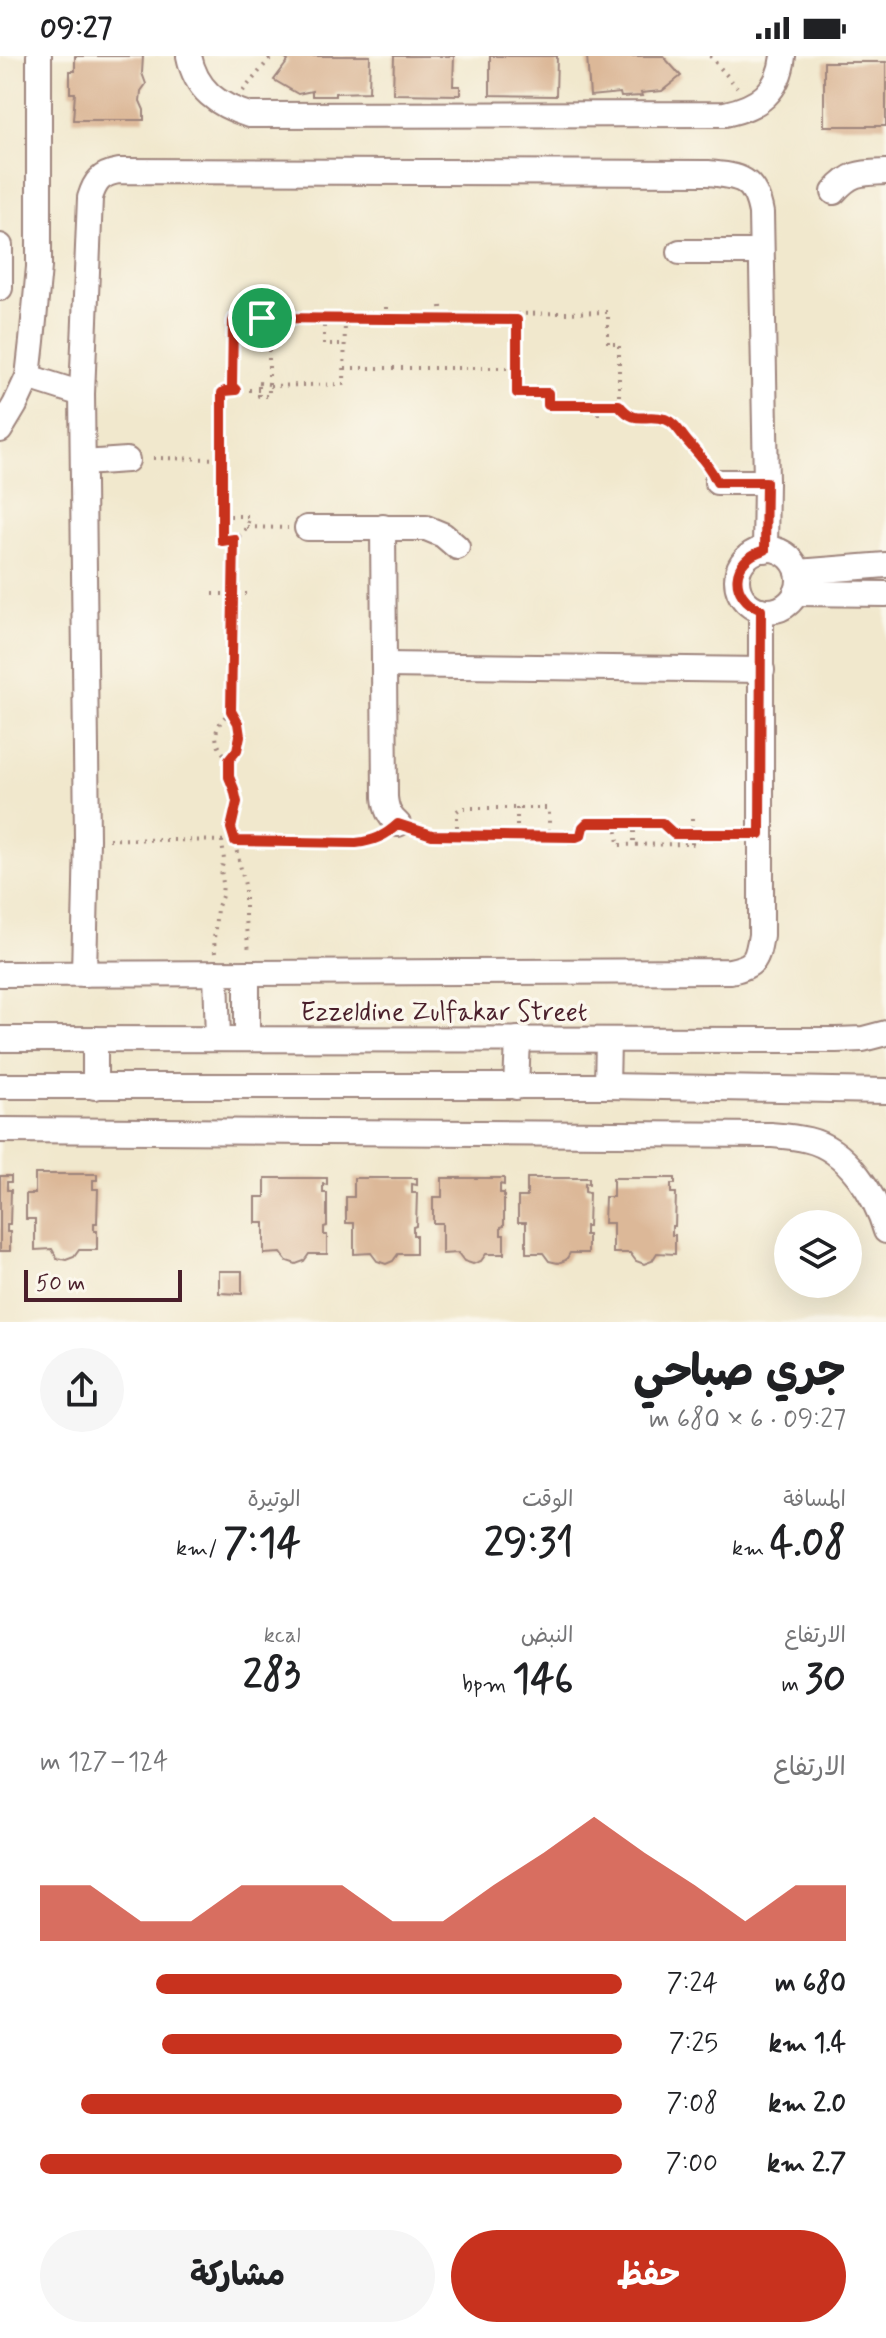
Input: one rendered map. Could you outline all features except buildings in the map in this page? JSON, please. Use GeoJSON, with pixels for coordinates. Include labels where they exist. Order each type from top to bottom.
{"type":"FeatureCollection","features":[{"type":"Feature","properties":{"kind":"street"},"geometry":{"type":"LineString","coordinates":[[0,430],[28,377],[39,267],[39,56]]}},
{"type":"Feature","properties":{"kind":"street"},"geometry":{"type":"LineString","coordinates":[[189,56],[197,80],[210,97],[228,109],[249,115],[725,114],[746,110],[765,98],[778,81],[783,56]]}},
{"type":"Feature","properties":{"kind":"street"},"geometry":{"type":"LineString","coordinates":[[834,192],[844,180],[858,173],[886,172]]}},
{"type":"Feature","properties":{"kind":"street"},"geometry":{"type":"LineString","coordinates":[[84,974],[87,839],[82,394],[90,198],[99,178],[107,173],[733,175],[752,186],[761,213],[765,550]]}},
{"type":"Feature","properties":{"kind":"street"},"geometry":{"type":"LineString","coordinates":[[0,246],[0,288]]}},
{"type":"Feature","properties":{"kind":"street"},"geometry":{"type":"LineString","coordinates":[[680,252],[761,252]]}},
{"type":"Feature","properties":{"kind":"street"},"geometry":{"type":"LineString","coordinates":[[28,377],[82,394]]}},
{"type":"Feature","properties":{"kind":"street"},"geometry":{"type":"LineString","coordinates":[[83,463],[127,460]]}},
{"type":"Feature","properties":{"kind":"street"},"geometry":{"type":"LineString","coordinates":[[717,482],[766,482]]}},
{"type":"Feature","properties":{"kind":"street"},"geometry":{"type":"LineString","coordinates":[[383,527],[385,797],[390,817],[398,824]]}},
{"type":"Feature","properties":{"kind":"street"},"geometry":{"type":"LineString","coordinates":[[307,528],[426,528],[443,535],[457,547]]}},
{"type":"Feature","properties":{"kind":"street"},"geometry":{"type":"LineString","coordinates":[[765,550],[786,555],[793,563],[797,582],[790,602],[771,611],[751,606],[738,589],[737,578],[746,559],[755,552],[765,550]]}},
{"type":"Feature","properties":{"kind":"street"},"geometry":{"type":"LineString","coordinates":[[797,582],[886,565]]}},
{"type":"Feature","properties":{"kind":"street"},"geometry":{"type":"LineString","coordinates":[[797,582],[886,594]]}},
{"type":"Feature","properties":{"kind":"street"},"geometry":{"type":"LineString","coordinates":[[0,974],[84,974],[216,963],[730,971],[746,968],[754,962],[761,935],[761,610]]}},
{"type":"Feature","properties":{"kind":"street"},"geometry":{"type":"LineString","coordinates":[[384,665],[762,670]]}},
{"type":"Feature","properties":{"kind":"street"},"geometry":{"type":"LineString","coordinates":[[216,963],[218,1039]]}},
{"type":"Feature","properties":{"kind":"street"},"geometry":{"type":"LineString","coordinates":[[247,1039],[248,965]]}},
{"type":"Feature","properties":{"kind":"street","name":"Ezzeldine Zulfakar Street"},"geometry":{"type":"LineString","coordinates":[[0,1039],[863,1039],[886,1033]]}},
{"type":"Feature","properties":{"kind":"street"},"geometry":{"type":"LineString","coordinates":[[95,1039],[95,1087]]}},
{"type":"Feature","properties":{"kind":"street"},"geometry":{"type":"LineString","coordinates":[[516,1087],[518,1039]]}},
{"type":"Feature","properties":{"kind":"street"},"geometry":{"type":"LineString","coordinates":[[607,1086],[608,1040]]}},
{"type":"Feature","properties":{"kind":"street"},"geometry":{"type":"LineString","coordinates":[[0,1086],[607,1086],[886,1091]]}},
{"type":"Feature","properties":{"kind":"street"},"geometry":{"type":"LineString","coordinates":[[0,1130],[771,1135],[810,1140],[842,1159],[876,1202],[886,1231]]}},
{"type":"Feature","properties":{"kind":"path"},"geometry":{"type":"LineString","coordinates":[[228,109],[272,56]]}},
{"type":"Feature","properties":{"kind":"path"},"geometry":{"type":"LineString","coordinates":[[710,56],[753,105]]}},
{"type":"Feature","properties":{"kind":"path"},"geometry":{"type":"LineString","coordinates":[[262,304],[262,318]]}},
{"type":"Feature","properties":{"kind":"path"},"geometry":{"type":"LineString","coordinates":[[441,306],[442,319]]}},
{"type":"Feature","properties":{"kind":"path"},"geometry":{"type":"LineString","coordinates":[[386,307],[386,319]]}},
{"type":"Feature","properties":{"kind":"path"},"geometry":{"type":"LineString","coordinates":[[549,414],[548,393],[517,393],[518,312],[608,312],[608,344],[619,344],[619,405],[626,414],[637,419],[657,418],[673,423],[705,460],[717,482]]}},
{"type":"Feature","properties":{"kind":"path"},"geometry":{"type":"LineString","coordinates":[[269,318],[269,385],[269,396],[259,396],[259,383],[269,385],[342,385],[345,382],[345,318]]}},
{"type":"Feature","properties":{"kind":"path"},"geometry":{"type":"LineString","coordinates":[[324,318],[324,344],[345,344]]}},
{"type":"Feature","properties":{"kind":"path"},"geometry":{"type":"LineString","coordinates":[[236,390],[232,386],[234,319],[517,320]]}},
{"type":"Feature","properties":{"kind":"path"},"geometry":{"type":"LineString","coordinates":[[345,368],[517,368]]}},
{"type":"Feature","properties":{"kind":"path"},"geometry":{"type":"LineString","coordinates":[[222,516],[249,516],[247,527],[234,539],[222,541],[222,516],[222,459],[222,393],[259,390]]}},
{"type":"Feature","properties":{"kind":"path"},"geometry":{"type":"LineString","coordinates":[[548,405],[619,405]]}},
{"type":"Feature","properties":{"kind":"path"},"geometry":{"type":"LineString","coordinates":[[598,405],[598,421]]}},
{"type":"Feature","properties":{"kind":"path"},"geometry":{"type":"LineString","coordinates":[[153,458],[222,459]]}},
{"type":"Feature","properties":{"kind":"path"},"geometry":{"type":"LineString","coordinates":[[247,527],[307,528]]}},
{"type":"Feature","properties":{"kind":"path"},"geometry":{"type":"LineString","coordinates":[[234,539],[231,711],[238,723],[240,736],[237,750],[229,760],[229,777],[237,802],[231,828],[245,885],[248,965]]}},
{"type":"Feature","properties":{"kind":"path"},"geometry":{"type":"LineString","coordinates":[[213,594],[246,594]]}},
{"type":"Feature","properties":{"kind":"path"},"geometry":{"type":"LineString","coordinates":[[229,760],[219,750],[215,735],[220,721],[231,711]]}},
{"type":"Feature","properties":{"kind":"path"},"geometry":{"type":"LineString","coordinates":[[457,835],[457,811],[461,808],[517,808],[548,809],[549,836]]}},
{"type":"Feature","properties":{"kind":"path"},"geometry":{"type":"LineString","coordinates":[[517,808],[517,836]]}},
{"type":"Feature","properties":{"kind":"path"},"geometry":{"type":"LineString","coordinates":[[616,823],[617,844],[692,844],[692,817]]}},
{"type":"Feature","properties":{"kind":"path"},"geometry":{"type":"LineString","coordinates":[[87,839],[356,843],[386,835],[398,824],[432,835],[578,836],[587,823],[662,823],[672,833],[760,834]]}},
{"type":"Feature","properties":{"kind":"path"},"geometry":{"type":"LineString","coordinates":[[634,823],[634,845]]}},
{"type":"Feature","properties":{"kind":"path"},"geometry":{"type":"LineString","coordinates":[[216,963],[214,939],[223,883],[222,841]]}},
{"type":"Feature","properties":{"kind":"route"},"geometry":{"type":"LineString","coordinates":[[262,318],[517,320],[517,393],[548,393],[548,405],[619,405],[626,414],[637,419],[665,419],[673,423],[697,450],[717,482],[766,482],[765,550],[755,552],[746,559],[737,578],[743,598],[761,610],[760,834],[674,834],[662,823],[586,823],[581,835],[576,837],[432,835],[398,824],[386,835],[356,843],[235,841],[231,828],[237,802],[229,777],[229,760],[237,750],[240,736],[238,723],[231,711],[234,539],[222,541],[222,393],[236,390],[232,386],[234,319],[262,318]]}}]}
